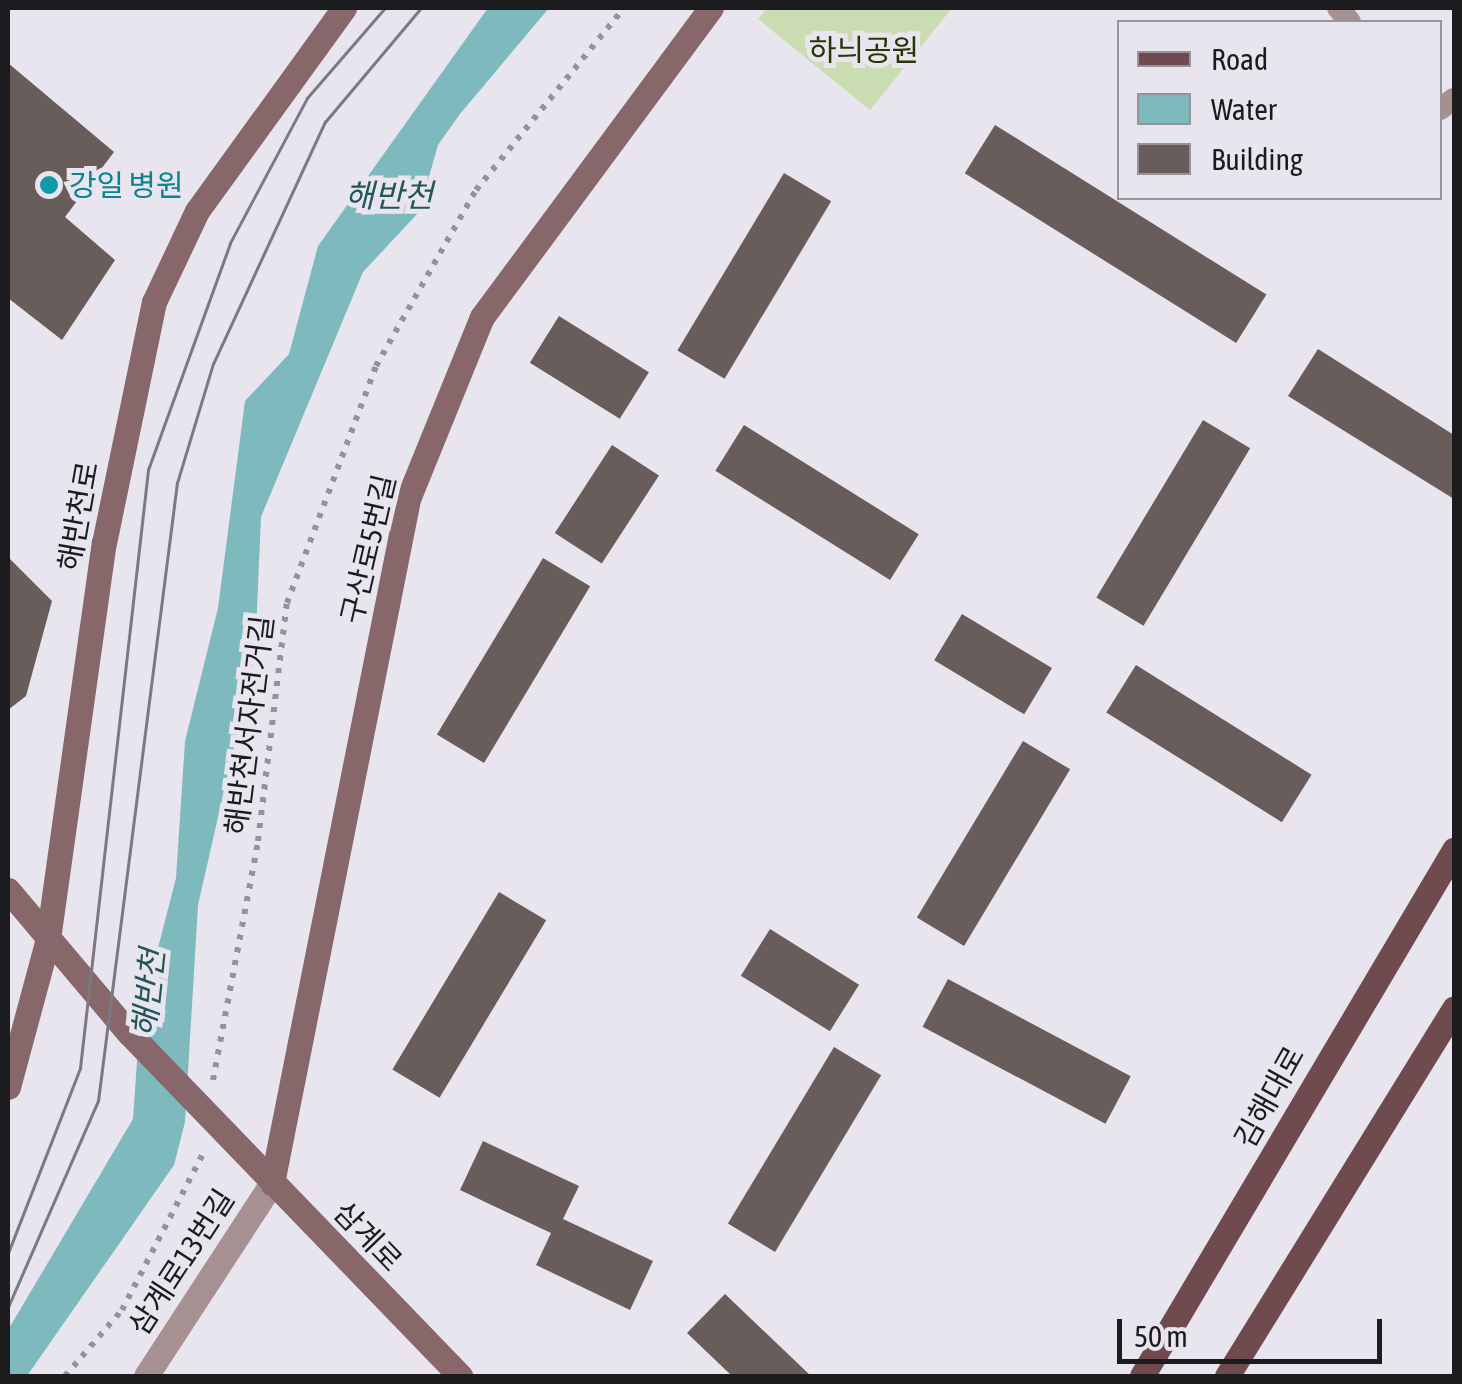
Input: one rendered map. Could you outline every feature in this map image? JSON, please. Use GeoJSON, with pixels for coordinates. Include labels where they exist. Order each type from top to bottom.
{"type":"FeatureCollection","features":[{"type":"Feature","properties":{"kind":"main road","name":"김해대로"},"geometry":{"type":"LineString","coordinates":[[1142,1376],[1454,850]]}},
{"type":"Feature","properties":{"kind":"main road"},"geometry":{"type":"LineString","coordinates":[[1227,1376],[1454,1008]]}},
{"type":"Feature","properties":{"kind":"street","name":"해반천로"},"geometry":{"type":"LineString","coordinates":[[8,1087],[48,939],[104,543],[154,302],[197,211],[344,8]]}},
{"type":"Feature","properties":{"kind":"street","name":"구산로5번길"},"geometry":{"type":"LineString","coordinates":[[272,1183],[408,499],[482,317],[711,8]]}},
{"type":"Feature","properties":{"kind":"street"},"geometry":{"type":"LineString","coordinates":[[8,890],[48,939]]}},
{"type":"Feature","properties":{"kind":"street","name":"삼계로"},"geometry":{"type":"LineString","coordinates":[[48,939],[218,1137],[272,1183],[460,1376]]}},
{"type":"Feature","properties":{"kind":"street","name":"삼계로13번길"},"geometry":{"type":"LineString","coordinates":[[146,1376],[272,1183]]}},
{"type":"Feature","properties":{"kind":"path","name":"해반천서자전거길"},"geometry":{"type":"LineString","coordinates":[[211,1098],[258,841],[288,603],[376,366],[476,190],[624,8]]}},
{"type":"Feature","properties":{"kind":"path"},"geometry":{"type":"LineString","coordinates":[[65,1376],[163,1242],[218,1137]]}},
{"type":"Feature","properties":{"kind":"green space","name":"하늬공원"},"geometry":{"type":"Polygon","coordinates":[[[767,8],[952,8],[870,110],[758,19],[767,8]]]}},
{"type":"Feature","properties":{"kind":"water","name":"해반천"},"geometry":{"type":"Polygon","coordinates":[[[488,8],[549,8],[438,145],[419,212],[363,272],[261,517],[255,655],[198,905],[185,1122],[174,1165],[27,1376],[8,1376],[8,1330],[133,1119],[140,1018],[176,878],[185,741],[218,608],[245,401],[289,354],[318,246],[488,8]]]}},
{"type":"Feature","properties":{"kind":"building","name":"강일 병원"},"geometry":{"type":"Polygon","coordinates":[[[8,63],[114,152],[65,217],[115,260],[62,340],[8,298],[8,63]]]}},
{"type":"Feature","properties":{"kind":"building"},"geometry":{"type":"Polygon","coordinates":[[[995,125],[1266,295],[1236,343],[965,173],[995,125]]]}},
{"type":"Feature","properties":{"kind":"building"},"geometry":{"type":"Polygon","coordinates":[[[784,173],[831,201],[725,379],[677,350],[784,173]]]}},
{"type":"Feature","properties":{"kind":"building"},"geometry":{"type":"Polygon","coordinates":[[[559,316],[649,372],[620,419],[530,363],[559,316]]]}},
{"type":"Feature","properties":{"kind":"building"},"geometry":{"type":"Polygon","coordinates":[[[1318,349],[1454,435],[1454,499],[1288,396],[1318,349]]]}},
{"type":"Feature","properties":{"kind":"building"},"geometry":{"type":"Polygon","coordinates":[[[1203,420],[1250,448],[1144,626],[1096,597],[1203,420]]]}},
{"type":"Feature","properties":{"kind":"building"},"geometry":{"type":"Polygon","coordinates":[[[744,425],[919,534],[890,580],[715,471],[744,425]]]}},
{"type":"Feature","properties":{"kind":"building"},"geometry":{"type":"Polygon","coordinates":[[[612,445],[659,475],[602,564],[555,533],[612,445]]]}},
{"type":"Feature","properties":{"kind":"building"},"geometry":{"type":"Polygon","coordinates":[[[8,557],[52,601],[26,696],[8,710],[8,557]]]}},
{"type":"Feature","properties":{"kind":"building"},"geometry":{"type":"Polygon","coordinates":[[[543,558],[590,586],[484,763],[437,735],[543,558]]]}},
{"type":"Feature","properties":{"kind":"building"},"geometry":{"type":"Polygon","coordinates":[[[962,614],[1052,668],[1024,714],[934,660],[962,614]]]}},
{"type":"Feature","properties":{"kind":"building"},"geometry":{"type":"Polygon","coordinates":[[[1136,665],[1312,775],[1282,822],[1106,712],[1136,665]]]}},
{"type":"Feature","properties":{"kind":"building"},"geometry":{"type":"Polygon","coordinates":[[[1023,741],[1070,769],[964,946],[917,918],[1023,741]]]}},
{"type":"Feature","properties":{"kind":"building"},"geometry":{"type":"Polygon","coordinates":[[[499,892],[546,920],[440,1098],[392,1069],[499,892]]]}},
{"type":"Feature","properties":{"kind":"building"},"geometry":{"type":"Polygon","coordinates":[[[770,929],[859,985],[830,1031],[741,976],[770,929]]]}},
{"type":"Feature","properties":{"kind":"building"},"geometry":{"type":"Polygon","coordinates":[[[948,979],[1131,1076],[1105,1124],[923,1027],[948,979]]]}},
{"type":"Feature","properties":{"kind":"building"},"geometry":{"type":"Polygon","coordinates":[[[834,1047],[881,1075],[775,1252],[728,1224],[834,1047]]]}},
{"type":"Feature","properties":{"kind":"building"},"geometry":{"type":"Polygon","coordinates":[[[483,1141],[579,1186],[563,1219],[653,1261],[630,1310],[536,1265],[551,1233],[460,1190],[483,1141]]]}},
{"type":"Feature","properties":{"kind":"building"},"geometry":{"type":"Polygon","coordinates":[[[725,1294],[811,1376],[732,1376],[687,1333],[725,1294]]]}},
{"type":"Feature","properties":{"kind":"tram line"},"geometry":{"type":"LineString","coordinates":[[8,1253],[80,1068],[148,470],[230,243],[307,98],[385,8]]}},
{"type":"Feature","properties":{"kind":"tram line"},"geometry":{"type":"LineString","coordinates":[[8,1307],[98,1101],[177,483],[213,364],[325,122],[421,8]]}},
{"type":"Feature","properties":{"kind":"place","name":"강일 병원"},"geometry":{"type":"Point","coordinates":[49,185]}}]}
